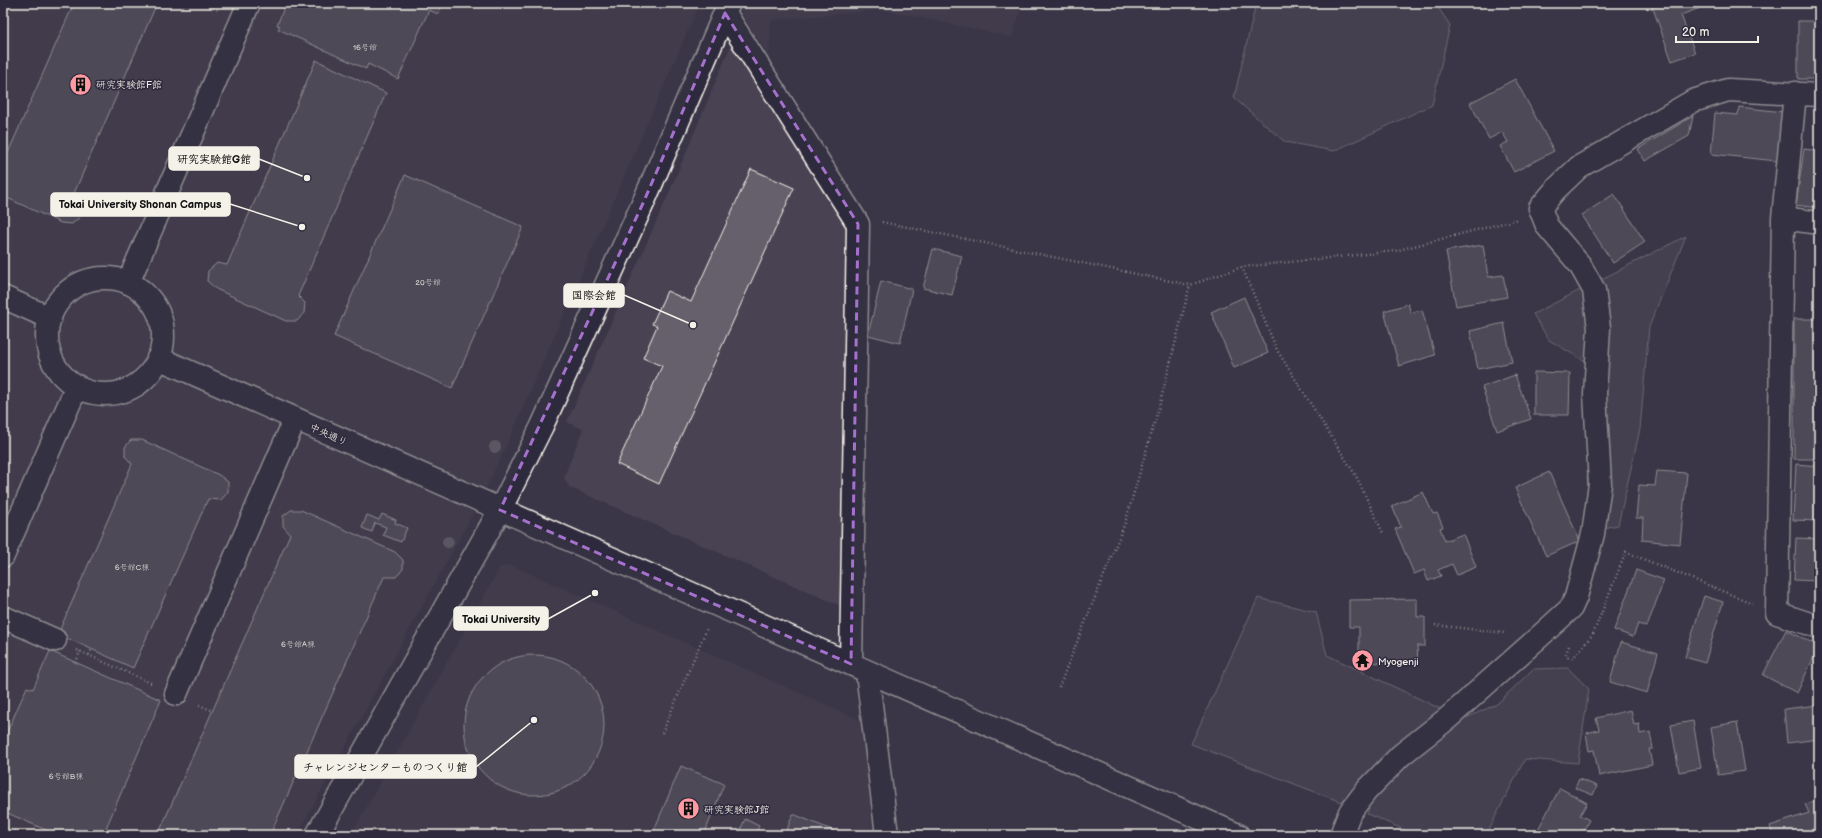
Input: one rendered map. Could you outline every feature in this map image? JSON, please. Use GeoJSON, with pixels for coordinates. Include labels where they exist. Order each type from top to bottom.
{"type":"FeatureCollection","features":[{"type":"Feature","properties":{"kind":"street"},"geometry":{"type":"LineString","coordinates":[[128,283],[249,3]]}},
{"type":"Feature","properties":{"kind":"street"},"geometry":{"type":"LineString","coordinates":[[727,8],[858,224],[859,668],[888,835]]}},
{"type":"Feature","properties":{"kind":"street"},"geometry":{"type":"LineString","coordinates":[[317,835],[500,510],[542,426],[641,209],[727,8]]}},
{"type":"Feature","properties":{"kind":"street"},"geometry":{"type":"LineString","coordinates":[[1340,835],[1350,812],[1366,791],[1401,755],[1448,718],[1571,608],[1576,596],[1593,534],[1600,484],[1595,394],[1599,328],[1594,290],[1580,265],[1547,226],[1540,208],[1556,189],[1579,167],[1694,101],[1728,90],[1819,95]]}},
{"type":"Feature","properties":{"kind":"street"},"geometry":{"type":"LineString","coordinates":[[1795,93],[1783,218],[1777,613],[1819,627]]}},
{"type":"Feature","properties":{"kind":"street"},"geometry":{"type":"LineString","coordinates":[[1783,218],[1819,223]]}},
{"type":"Feature","properties":{"kind":"street"},"geometry":{"type":"LineString","coordinates":[[105,277],[128,283],[141,291],[154,306],[161,322],[162,340],[158,358],[148,374],[135,386],[118,392],[100,394],[82,390],[66,379],[53,363],[47,344],[47,324],[50,318],[55,306],[68,291],[85,281],[105,277]]}},
{"type":"Feature","properties":{"kind":"street"},"geometry":{"type":"LineString","coordinates":[[3,296],[50,318]]}},
{"type":"Feature","properties":{"kind":"street","name":"中央通り"},"geometry":{"type":"LineString","coordinates":[[158,358],[1238,835]]}},
{"type":"Feature","properties":{"kind":"street"},"geometry":{"type":"LineString","coordinates":[[3,556],[8,530],[77,386]]}},
{"type":"Feature","properties":{"kind":"street"},"geometry":{"type":"LineString","coordinates":[[176,694],[295,419]]}},
{"type":"Feature","properties":{"kind":"street"},"geometry":{"type":"LineString","coordinates":[[3,617],[55,640]]}},
{"type":"Feature","properties":{"kind":"path"},"geometry":{"type":"LineString","coordinates":[[202,3],[218,10]]}},
{"type":"Feature","properties":{"kind":"path"},"geometry":{"type":"LineString","coordinates":[[858,224],[879,221],[1190,285],[1242,267],[1396,251],[1516,220],[1540,208]]}},
{"type":"Feature","properties":{"kind":"path"},"geometry":{"type":"LineString","coordinates":[[1242,267],[1277,350],[1356,476],[1383,533]]}},
{"type":"Feature","properties":{"kind":"path"},"geometry":{"type":"LineString","coordinates":[[1058,687],[1125,523],[1159,407],[1190,285]]}},
{"type":"Feature","properties":{"kind":"path"},"geometry":{"type":"LineString","coordinates":[[1571,640],[1566,654],[1568,657],[1574,657],[1593,634],[1626,552],[1777,613]]}},
{"type":"Feature","properties":{"kind":"path"},"geometry":{"type":"LineString","coordinates":[[662,733],[716,605]]}},
{"type":"Feature","properties":{"kind":"path"},"geometry":{"type":"LineString","coordinates":[[1435,625],[1539,637]]}},
{"type":"Feature","properties":{"kind":"path"},"geometry":{"type":"LineString","coordinates":[[55,640],[213,711]]}},
{"type":"Feature","properties":{"kind":"path"},"geometry":{"type":"LineString","coordinates":[[89,655],[92,649]]}},
{"type":"Feature","properties":{"kind":"path"},"geometry":{"type":"LineString","coordinates":[[76,663],[80,651]]}},
{"type":"Feature","properties":{"kind":"path"},"geometry":{"type":"LineString","coordinates":[[3,826],[24,835]]}},
{"type":"Feature","properties":{"kind":"highlighted area"},"geometry":{"type":"Polygon","coordinates":[[[725,13],[858,224],[851,664],[500,510],[644,201],[725,13]]]}},
{"type":"Feature","properties":{"kind":"shaded area"},"geometry":{"type":"Polygon","coordinates":[[[3,3],[700,3],[504,451],[480,501],[297,835],[3,835],[3,3]]]}},
{"type":"Feature","properties":{"kind":"shaded area"},"geometry":{"type":"Polygon","coordinates":[[[743,3],[1023,3],[1012,37],[884,10],[771,20],[769,57],[740,11],[743,3]]]}},
{"type":"Feature","properties":{"kind":"shaded area"},"geometry":{"type":"Polygon","coordinates":[[[1256,3],[1435,3],[1450,25],[1432,105],[1334,151],[1285,142],[1234,98],[1256,3]]]}},
{"type":"Feature","properties":{"kind":"shaded area"},"geometry":{"type":"Polygon","coordinates":[[[734,38],[747,44],[847,228],[841,606],[569,487],[564,477],[583,429],[567,422],[669,193],[734,38]]]}},
{"type":"Feature","properties":{"kind":"shaded area"},"geometry":{"type":"Polygon","coordinates":[[[1686,236],[1649,327],[1640,429],[1618,525],[1593,530],[1587,478],[1602,366],[1581,359],[1549,340],[1533,314],[1686,236]]]}},
{"type":"Feature","properties":{"kind":"shaded area"},"geometry":{"type":"Polygon","coordinates":[[[511,565],[862,721],[873,835],[351,835],[500,567],[511,565]]]}},
{"type":"Feature","properties":{"kind":"shaded area"},"geometry":{"type":"Polygon","coordinates":[[[1258,598],[1316,612],[1327,655],[1441,709],[1341,802],[1191,744],[1258,598]]]}},
{"type":"Feature","properties":{"kind":"shaded area"},"geometry":{"type":"Polygon","coordinates":[[[1568,668],[1589,689],[1578,763],[1525,759],[1486,835],[1417,835],[1367,814],[1380,772],[1437,731],[1497,704],[1533,669],[1568,668]]]}},
{"type":"Feature","properties":{"kind":"building","name":"研究実験館F館"},"geometry":{"type":"Polygon","coordinates":[[[74,3],[157,3],[72,198],[79,205],[80,217],[72,224],[61,223],[3,196],[3,164],[74,3]]]}},
{"type":"Feature","properties":{"kind":"building"},"geometry":{"type":"Polygon","coordinates":[[[286,3],[443,3],[438,14],[429,10],[398,79],[368,64],[366,69],[278,29],[280,26],[277,25],[286,3]]]}},
{"type":"Feature","properties":{"kind":"building"},"geometry":{"type":"Polygon","coordinates":[[[1651,3],[1698,3],[1700,8],[1681,15],[1695,53],[1672,61],[1651,3]]]}},
{"type":"Feature","properties":{"kind":"building"},"geometry":{"type":"Polygon","coordinates":[[[1798,21],[1819,21],[1819,79],[1798,79],[1798,21]]]}},
{"type":"Feature","properties":{"kind":"building"},"geometry":{"type":"Polygon","coordinates":[[[316,60],[386,93],[298,296],[305,303],[304,313],[297,321],[286,321],[216,289],[207,281],[208,271],[217,263],[227,265],[316,60]]]}},
{"type":"Feature","properties":{"kind":"building"},"geometry":{"type":"Polygon","coordinates":[[[1515,79],[1554,151],[1514,172],[1500,146],[1508,142],[1502,132],[1489,139],[1470,103],[1515,79]]]}},
{"type":"Feature","properties":{"kind":"building"},"geometry":{"type":"Polygon","coordinates":[[[1739,107],[1783,112],[1777,161],[1711,154],[1715,113],[1738,115],[1739,107]]]}},
{"type":"Feature","properties":{"kind":"building"},"geometry":{"type":"Polygon","coordinates":[[[1693,116],[1689,136],[1645,161],[1638,149],[1693,116]]]}},
{"type":"Feature","properties":{"kind":"building"},"geometry":{"type":"Polygon","coordinates":[[[1804,149],[1819,151],[1819,208],[1796,205],[1804,149]]]}},
{"type":"Feature","properties":{"kind":"building"},"geometry":{"type":"Polygon","coordinates":[[[751,169],[794,188],[659,484],[617,464],[662,366],[643,358],[657,326],[652,324],[667,291],[691,302],[751,169]]]}},
{"type":"Feature","properties":{"kind":"building"},"geometry":{"type":"Polygon","coordinates":[[[405,175],[523,227],[452,388],[334,336],[405,175]]]}},
{"type":"Feature","properties":{"kind":"building"},"geometry":{"type":"Polygon","coordinates":[[[1614,194],[1645,242],[1613,263],[1582,215],[1614,194]]]}},
{"type":"Feature","properties":{"kind":"building"},"geometry":{"type":"Polygon","coordinates":[[[1483,245],[1488,277],[1503,275],[1507,297],[1456,306],[1446,251],[1483,245]]]}},
{"type":"Feature","properties":{"kind":"building"},"geometry":{"type":"Polygon","coordinates":[[[933,249],[962,256],[952,295],[923,288],[933,249]]]}},
{"type":"Feature","properties":{"kind":"building"},"geometry":{"type":"Polygon","coordinates":[[[881,281],[912,289],[900,343],[868,335],[881,281]]]}},
{"type":"Feature","properties":{"kind":"building"},"geometry":{"type":"Polygon","coordinates":[[[1244,297],[1268,353],[1234,368],[1211,312],[1244,297]]]}},
{"type":"Feature","properties":{"kind":"building"},"geometry":{"type":"Polygon","coordinates":[[[1408,304],[1411,313],[1422,310],[1435,355],[1399,366],[1384,311],[1408,304]]]}},
{"type":"Feature","properties":{"kind":"building"},"geometry":{"type":"Polygon","coordinates":[[[1794,319],[1819,319],[1819,459],[1794,459],[1794,319]]]}},
{"type":"Feature","properties":{"kind":"building"},"geometry":{"type":"Polygon","coordinates":[[[1504,323],[1512,362],[1478,369],[1470,331],[1504,323]]]}},
{"type":"Feature","properties":{"kind":"building"},"geometry":{"type":"Polygon","coordinates":[[[1534,372],[1570,373],[1569,415],[1534,415],[1534,372]]]}},
{"type":"Feature","properties":{"kind":"building"},"geometry":{"type":"Polygon","coordinates":[[[1515,375],[1531,419],[1497,431],[1482,387],[1515,375]]]}},
{"type":"Feature","properties":{"kind":"building"},"geometry":{"type":"Polygon","coordinates":[[[131,440],[142,440],[219,475],[228,482],[228,492],[221,500],[208,499],[133,668],[58,634],[132,464],[125,456],[125,447],[131,440]]]}},
{"type":"Feature","properties":{"kind":"building"},"geometry":{"type":"Polygon","coordinates":[[[1796,464],[1819,466],[1819,521],[1793,520],[1796,464]]]}},
{"type":"Feature","properties":{"kind":"building"},"geometry":{"type":"Polygon","coordinates":[[[1657,471],[1687,473],[1680,544],[1642,540],[1643,518],[1636,518],[1639,485],[1655,486],[1657,471]]]}},
{"type":"Feature","properties":{"kind":"building"},"geometry":{"type":"Polygon","coordinates":[[[1549,472],[1580,541],[1546,556],[1515,488],[1549,472]]]}},
{"type":"Feature","properties":{"kind":"building"},"geometry":{"type":"Polygon","coordinates":[[[1423,492],[1433,514],[1437,513],[1443,527],[1440,528],[1445,541],[1463,534],[1476,567],[1457,575],[1452,564],[1438,570],[1441,576],[1428,581],[1424,570],[1414,574],[1395,529],[1401,527],[1392,506],[1423,492]]]}},
{"type":"Feature","properties":{"kind":"building"},"geometry":{"type":"Polygon","coordinates":[[[291,510],[301,510],[395,552],[403,560],[403,569],[396,577],[384,577],[270,835],[158,835],[290,534],[283,526],[283,516],[291,510]]]}},
{"type":"Feature","properties":{"kind":"building"},"geometry":{"type":"Polygon","coordinates":[[[382,514],[396,520],[395,523],[407,528],[401,542],[383,535],[386,527],[375,523],[372,532],[362,528],[367,515],[379,520],[382,514]]]}},
{"type":"Feature","properties":{"kind":"building"},"geometry":{"type":"Polygon","coordinates":[[[1796,538],[1819,539],[1819,581],[1794,580],[1796,538]]]}},
{"type":"Feature","properties":{"kind":"building"},"geometry":{"type":"Polygon","coordinates":[[[1636,570],[1664,580],[1647,627],[1638,624],[1633,637],[1614,630],[1636,570]]]}},
{"type":"Feature","properties":{"kind":"building"},"geometry":{"type":"Polygon","coordinates":[[[1704,596],[1723,602],[1705,663],[1685,657],[1704,596]]]}},
{"type":"Feature","properties":{"kind":"building"},"geometry":{"type":"Polygon","coordinates":[[[1417,599],[1417,617],[1425,617],[1425,646],[1417,646],[1418,662],[1359,663],[1359,627],[1349,627],[1349,600],[1417,599]]]}},
{"type":"Feature","properties":{"kind":"building"},"geometry":{"type":"Polygon","coordinates":[[[1786,630],[1819,646],[1797,693],[1763,675],[1786,630]]]}},
{"type":"Feature","properties":{"kind":"building"},"geometry":{"type":"Polygon","coordinates":[[[1621,642],[1658,653],[1647,693],[1610,682],[1621,642]]]}},
{"type":"Feature","properties":{"kind":"building"},"geometry":{"type":"Polygon","coordinates":[[[50,651],[161,700],[103,835],[57,835],[3,811],[3,741],[27,687],[33,689],[50,651]]]}},
{"type":"Feature","properties":{"kind":"building"},"geometry":{"type":"Polygon","coordinates":[[[541,655],[567,663],[588,681],[599,698],[603,711],[603,739],[599,752],[592,764],[578,779],[561,790],[548,794],[527,795],[501,787],[480,769],[469,752],[465,739],[464,718],[472,692],[490,671],[507,660],[520,656],[541,655]]]}},
{"type":"Feature","properties":{"kind":"building"},"geometry":{"type":"Polygon","coordinates":[[[1819,705],[1819,739],[1787,743],[1784,709],[1819,705]]]}},
{"type":"Feature","properties":{"kind":"building"},"geometry":{"type":"Polygon","coordinates":[[[1631,710],[1634,725],[1639,724],[1640,734],[1650,732],[1653,749],[1649,749],[1652,765],[1599,776],[1594,750],[1589,751],[1586,733],[1599,730],[1596,718],[1631,710]]]}},
{"type":"Feature","properties":{"kind":"building"},"geometry":{"type":"Polygon","coordinates":[[[1693,721],[1701,768],[1679,772],[1671,725],[1693,721]]]}},
{"type":"Feature","properties":{"kind":"building"},"geometry":{"type":"Polygon","coordinates":[[[1737,722],[1745,771],[1718,775],[1711,727],[1737,722]]]}},
{"type":"Feature","properties":{"kind":"building","name":"研究実験館J館"},"geometry":{"type":"Polygon","coordinates":[[[681,766],[724,784],[704,835],[652,835],[681,766]]]}},
{"type":"Feature","properties":{"kind":"building"},"geometry":{"type":"Polygon","coordinates":[[[1579,779],[1597,786],[1593,795],[1575,788],[1579,779]]]}},
{"type":"Feature","properties":{"kind":"building"},"geometry":{"type":"Polygon","coordinates":[[[1560,788],[1587,803],[1580,815],[1589,820],[1581,835],[1535,835],[1560,788]]]}},
{"type":"Feature","properties":{"kind":"building"},"geometry":{"type":"Polygon","coordinates":[[[1819,799],[1819,835],[1773,835],[1770,826],[1809,813],[1805,804],[1819,799]]]}},
{"type":"Feature","properties":{"kind":"building","name":"研究実験館J館"},"geometry":{"type":"Polygon","coordinates":[[[793,814],[839,833],[839,835],[785,835],[793,814]]]}},
{"type":"Feature","properties":{"kind":"building","name":"研究実験館J館"},"geometry":{"type":"Polygon","coordinates":[[[745,819],[759,826],[755,835],[738,835],[745,819]]]}},
{"type":"Feature","properties":{"kind":"building"},"geometry":{"type":"Polygon","coordinates":[[[1725,831],[1726,835],[1700,835],[1725,831]]]}},
{"type":"Feature","properties":{"kind":"place","name":"研究実験館F館"},"geometry":{"type":"Point","coordinates":[80,84]}},
{"type":"Feature","properties":{"kind":"place","name":"研究実験館G館"},"geometry":{"type":"Point","coordinates":[307,178]}},
{"type":"Feature","properties":{"kind":"place","name":"Tokai University Shonan Campus"},"geometry":{"type":"Point","coordinates":[302,227]}},
{"type":"Feature","properties":{"kind":"place","name":"国際会館"},"geometry":{"type":"Point","coordinates":[693,325]}},
{"type":"Feature","properties":{"kind":"place","name":"Tokai University"},"geometry":{"type":"Point","coordinates":[595,593]}},
{"type":"Feature","properties":{"kind":"place","name":"Myogenji"},"geometry":{"type":"Point","coordinates":[1363,661]}},
{"type":"Feature","properties":{"kind":"place","name":"チャレンジセンターものつくり館"},"geometry":{"type":"Point","coordinates":[534,720]}},
{"type":"Feature","properties":{"kind":"place","name":"研究実験館J館"},"geometry":{"type":"Point","coordinates":[688,809]}}]}
